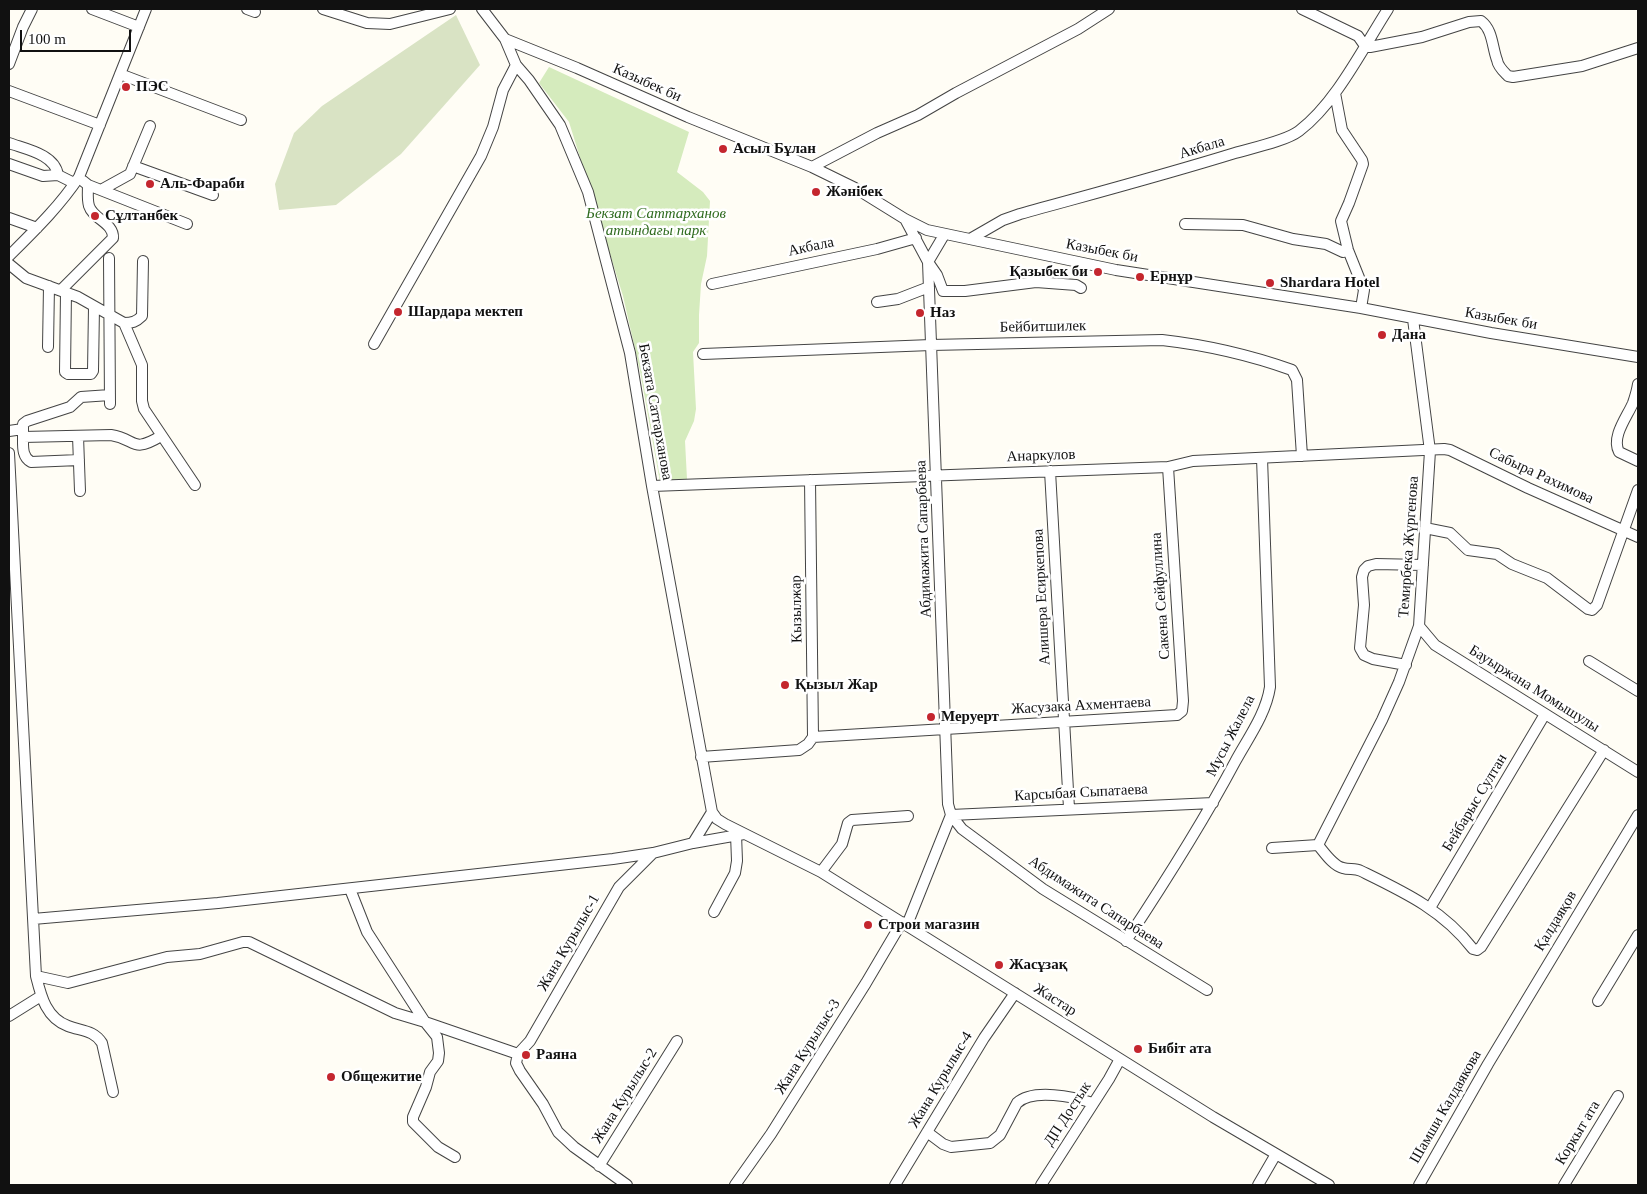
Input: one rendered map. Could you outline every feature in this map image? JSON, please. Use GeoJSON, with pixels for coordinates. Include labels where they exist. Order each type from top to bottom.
{"type":"FeatureCollection","features":[{"type":"Feature","properties":{"kind":"street"},"geometry":{"type":"LineString","coordinates":[[9,64],[32,9]]}},
{"type":"Feature","properties":{"kind":"street"},"geometry":{"type":"LineString","coordinates":[[92,9],[139,27]]}},
{"type":"Feature","properties":{"kind":"street"},"geometry":{"type":"LineString","coordinates":[[9,256],[70,191],[100,125],[146,9]]}},
{"type":"Feature","properties":{"kind":"street"},"geometry":{"type":"LineString","coordinates":[[323,9],[367,23],[390,24],[450,9]]}},
{"type":"Feature","properties":{"kind":"street"},"geometry":{"type":"LineString","coordinates":[[482,9],[505,39]]}},
{"type":"Feature","properties":{"kind":"street"},"geometry":{"type":"LineString","coordinates":[[812,167],[918,115],[1078,29],[1109,9]]}},
{"type":"Feature","properties":{"kind":"street"},"geometry":{"type":"LineString","coordinates":[[1302,9],[1358,36],[1365,46],[1375,47],[1422,37],[1469,22],[1480,21],[1487,27],[1497,63],[1508,76],[1513,77],[1582,66],[1638,48]]}},
{"type":"Feature","properties":{"kind":"street","name":"Акбала"},"geometry":{"type":"LineString","coordinates":[[970,239],[1003,220],[1020,214],[1204,163],[1298,132],[1319,112],[1334,93],[1388,9]]}},
{"type":"Feature","properties":{"kind":"street","name":"Бекзата Саттарханова"},"geometry":{"type":"LineString","coordinates":[[505,39],[516,65],[529,80],[560,125],[588,192],[630,353],[652,486],[712,812]]}},
{"type":"Feature","properties":{"kind":"street","name":"Казыбек би"},"geometry":{"type":"LineString","coordinates":[[505,39],[577,68],[688,117],[812,167],[856,188],[905,219],[927,230],[1116,270],[1361,308],[1413,319],[1638,357]]}},
{"type":"Feature","properties":{"kind":"street"},"geometry":{"type":"LineString","coordinates":[[374,344],[482,156],[493,127],[503,90],[516,65]]}},
{"type":"Feature","properties":{"kind":"street"},"geometry":{"type":"LineString","coordinates":[[120,74],[241,120]]}},
{"type":"Feature","properties":{"kind":"street"},"geometry":{"type":"LineString","coordinates":[[9,91],[100,125]]}},
{"type":"Feature","properties":{"kind":"street"},"geometry":{"type":"LineString","coordinates":[[1334,93],[1342,130],[1363,164],[1349,204],[1341,217],[1348,250],[1364,290],[1361,308]]}},
{"type":"Feature","properties":{"kind":"street"},"geometry":{"type":"LineString","coordinates":[[101,190],[127,177],[150,126]]}},
{"type":"Feature","properties":{"kind":"street"},"geometry":{"type":"LineString","coordinates":[[9,143],[51,161],[58,175]]}},
{"type":"Feature","properties":{"kind":"street"},"geometry":{"type":"LineString","coordinates":[[9,164],[43,176],[58,175],[76,180],[187,224]]}},
{"type":"Feature","properties":{"kind":"street"},"geometry":{"type":"LineString","coordinates":[[133,166],[213,195]]}},
{"type":"Feature","properties":{"kind":"street"},"geometry":{"type":"LineString","coordinates":[[88,185],[89,207],[112,230],[114,238],[63,291],[64,372],[68,374],[91,374],[93,371],[94,306]]}},
{"type":"Feature","properties":{"kind":"street"},"geometry":{"type":"LineString","coordinates":[[9,218],[37,228]]}},
{"type":"Feature","properties":{"kind":"street"},"geometry":{"type":"LineString","coordinates":[[905,219],[928,262],[938,275],[943,291],[1036,282],[1076,285],[1081,288]]}},
{"type":"Feature","properties":{"kind":"street"},"geometry":{"type":"LineString","coordinates":[[1185,224],[1243,226],[1293,239],[1326,244],[1343,252],[1348,250]]}},
{"type":"Feature","properties":{"kind":"street"},"geometry":{"type":"LineString","coordinates":[[928,262],[944,234]]}},
{"type":"Feature","properties":{"kind":"street","name":"Акбала"},"geometry":{"type":"LineString","coordinates":[[712,284],[916,238]]}},
{"type":"Feature","properties":{"kind":"street"},"geometry":{"type":"LineString","coordinates":[[79,460],[31,462],[26,459],[24,454],[23,424],[26,421],[70,407],[81,397],[110,400],[109,258]]}},
{"type":"Feature","properties":{"kind":"street"},"geometry":{"type":"LineString","coordinates":[[9,264],[26,278],[63,291],[124,323],[132,323],[142,316],[143,260]]}},
{"type":"Feature","properties":{"kind":"street","name":"Абдимажита Сапарбаева"},"geometry":{"type":"LineString","coordinates":[[928,262],[948,804],[951,815],[962,829],[1043,889],[1207,990]]}},
{"type":"Feature","properties":{"kind":"street"},"geometry":{"type":"LineString","coordinates":[[48,347],[49,286]]}},
{"type":"Feature","properties":{"kind":"street"},"geometry":{"type":"LineString","coordinates":[[877,302],[898,299],[929,287]]}},
{"type":"Feature","properties":{"kind":"street","name":"Темирбека Жүргенова"},"geometry":{"type":"LineString","coordinates":[[1318,845],[1382,720],[1406,665],[1419,626],[1430,451],[1413,319]]}},
{"type":"Feature","properties":{"kind":"street"},"geometry":{"type":"LineString","coordinates":[[124,323],[142,365],[142,401],[144,409],[195,485]]}},
{"type":"Feature","properties":{"kind":"street","name":"Бейбитшилек"},"geometry":{"type":"LineString","coordinates":[[703,354],[931,345],[1162,340],[1201,345],[1237,353],[1292,370],[1298,380],[1302,456]]}},
{"type":"Feature","properties":{"kind":"street"},"geometry":{"type":"LineString","coordinates":[[1638,384],[1616,442],[1621,454],[1638,461]]}},
{"type":"Feature","properties":{"kind":"street"},"geometry":{"type":"LineString","coordinates":[[9,431],[78,436],[117,436],[136,445],[148,444],[161,436]]}},
{"type":"Feature","properties":{"kind":"street"},"geometry":{"type":"LineString","coordinates":[[78,436],[80,491]]}},
{"type":"Feature","properties":{"kind":"street","name":"Сабыра Рахимова"},"geometry":{"type":"LineString","coordinates":[[1430,451],[1450,450],[1528,488],[1638,537]]}},
{"type":"Feature","properties":{"kind":"street","name":"Анаркулов"},"geometry":{"type":"LineString","coordinates":[[652,486],[1168,466],[1192,461],[1430,451]]}},
{"type":"Feature","properties":{"kind":"street"},"geometry":{"type":"LineString","coordinates":[[9,453],[36,976],[41,996],[52,1015],[67,1025],[93,1033],[102,1042],[113,1092]]}},
{"type":"Feature","properties":{"kind":"street","name":"Мусы Жалела"},"geometry":{"type":"LineString","coordinates":[[1126,941],[1175,867],[1213,803],[1262,713],[1269,695],[1262,458]]}},
{"type":"Feature","properties":{"kind":"street","name":"Сакена Сейфуллина"},"geometry":{"type":"LineString","coordinates":[[1168,466],[1183,702],[1182,711],[1169,716]]}},
{"type":"Feature","properties":{"kind":"street","name":"Алишера Есиркепова"},"geometry":{"type":"LineString","coordinates":[[1050,471],[1069,808]]}},
{"type":"Feature","properties":{"kind":"street","name":"Кызылжар"},"geometry":{"type":"LineString","coordinates":[[810,480],[814,737]]}},
{"type":"Feature","properties":{"kind":"street"},"geometry":{"type":"LineString","coordinates":[[1425,528],[1450,533],[1468,550],[1497,554],[1512,564],[1547,578],[1588,609],[1592,610],[1597,605],[1638,490]]}},
{"type":"Feature","properties":{"kind":"street"},"geometry":{"type":"LineString","coordinates":[[1406,665],[1372,659],[1364,655],[1360,648],[1364,606],[1362,577],[1364,570],[1368,566],[1376,564],[1423,565]]}},
{"type":"Feature","properties":{"kind":"street","name":"Бауыржана Момышулы"},"geometry":{"type":"LineString","coordinates":[[1419,626],[1435,645],[1638,772]]}},
{"type":"Feature","properties":{"kind":"street"},"geometry":{"type":"LineString","coordinates":[[1589,661],[1638,691]]}},
{"type":"Feature","properties":{"kind":"street","name":"Бейбарыс Султан"},"geometry":{"type":"LineString","coordinates":[[1430,908],[1546,714]]}},
{"type":"Feature","properties":{"kind":"street","name":"Жасузака Ахментаева"},"geometry":{"type":"LineString","coordinates":[[701,757],[798,750],[808,744],[814,737],[1169,716]]}},
{"type":"Feature","properties":{"kind":"street"},"geometry":{"type":"LineString","coordinates":[[1272,848],[1318,845],[1338,866],[1357,869],[1413,897],[1430,908],[1445,919],[1473,949],[1477,950],[1481,947],[1604,750]]}},
{"type":"Feature","properties":{"kind":"street","name":"Карсыбая Сыпатаева"},"geometry":{"type":"LineString","coordinates":[[951,815],[1069,808],[1213,803]]}},
{"type":"Feature","properties":{"kind":"street"},"geometry":{"type":"LineString","coordinates":[[693,843],[712,812]]}},
{"type":"Feature","properties":{"kind":"street","name":"Жастар"},"geometry":{"type":"LineString","coordinates":[[712,812],[717,819],[740,834],[821,872],[1213,1117],[1329,1185]]}},
{"type":"Feature","properties":{"kind":"street","name":"Абдимажита Сапарбаева"},"geometry":{"type":"LineString","coordinates":[[904,924],[951,815]]}},
{"type":"Feature","properties":{"kind":"street","name":"Қалдаяқов"},"geometry":{"type":"LineString","coordinates":[[1500,1044],[1638,815]]}},
{"type":"Feature","properties":{"kind":"street"},"geometry":{"type":"LineString","coordinates":[[821,872],[842,844],[848,823],[852,820],[908,816]]}},
{"type":"Feature","properties":{"kind":"street"},"geometry":{"type":"LineString","coordinates":[[33,919],[131,912],[350,889],[653,853],[740,834],[735,874],[714,912]]}},
{"type":"Feature","properties":{"kind":"street","name":"Жана Курылыс-1"},"geometry":{"type":"LineString","coordinates":[[518,1054],[530,1041],[619,887],[653,853]]}},
{"type":"Feature","properties":{"kind":"street"},"geometry":{"type":"LineString","coordinates":[[350,889],[367,932],[425,1022],[437,1037],[438,1061],[430,1072],[426,1087],[413,1117],[413,1122],[438,1148],[455,1157]]}},
{"type":"Feature","properties":{"kind":"street","name":"Жана Курылыс-3"},"geometry":{"type":"LineString","coordinates":[[735,1185],[771,1134],[904,924]]}},
{"type":"Feature","properties":{"kind":"street"},"geometry":{"type":"LineString","coordinates":[[1598,1002],[1638,935]]}},
{"type":"Feature","properties":{"kind":"street"},"geometry":{"type":"LineString","coordinates":[[36,976],[68,983],[167,957],[200,954],[249,942],[395,1013],[518,1054],[516,1062],[520,1071],[543,1104],[558,1132],[599,1166],[614,1182],[627,1185]]}},
{"type":"Feature","properties":{"kind":"street","name":"Жана Курылыс-4"},"geometry":{"type":"LineString","coordinates":[[895,1185],[984,1038],[1015,993]]}},
{"type":"Feature","properties":{"kind":"street"},"geometry":{"type":"LineString","coordinates":[[9,1016],[41,996]]}},
{"type":"Feature","properties":{"kind":"street","name":"Жана Курылыс-2"},"geometry":{"type":"LineString","coordinates":[[599,1166],[677,1041]]}},
{"type":"Feature","properties":{"kind":"street","name":"Шамши Калдаякова"},"geometry":{"type":"LineString","coordinates":[[1419,1185],[1500,1044]]}},
{"type":"Feature","properties":{"kind":"street","name":"ДП Достык"},"geometry":{"type":"LineString","coordinates":[[1041,1185],[1120,1059]]}},
{"type":"Feature","properties":{"kind":"street"},"geometry":{"type":"LineString","coordinates":[[926,1132],[943,1144],[951,1147],[990,1143],[1000,1135],[1017,1103],[1022,1099],[1031,1096],[1058,1095],[1079,1098],[1093,1104]]}},
{"type":"Feature","properties":{"kind":"street","name":"Коркыт ата"},"geometry":{"type":"LineString","coordinates":[[1564,1185],[1618,1096]]}},
{"type":"Feature","properties":{"kind":"street"},"geometry":{"type":"LineString","coordinates":[[1258,1185],[1276,1154]]}},
{"type":"Feature","properties":{"kind":"green space"},"geometry":{"type":"Polygon","coordinates":[[[456,15],[480,65],[401,154],[336,205],[279,210],[275,184],[294,133],[322,106],[456,15]]]}},
{"type":"Feature","properties":{"kind":"green space","name":"Бекзат Саттарханов атындағы парк"},"geometry":{"type":"Polygon","coordinates":[[[549,67],[689,132],[677,172],[703,192],[710,201],[707,256],[701,284],[699,343],[693,352],[696,409],[694,421],[685,441],[687,479],[660,482],[640,371],[623,296],[569,122],[539,83],[549,67]]]}},
{"type":"Feature","properties":{"kind":"place","name":"ПЭС"},"geometry":{"type":"Point","coordinates":[126,87]}},
{"type":"Feature","properties":{"kind":"place","name":"Асыл Бұлан"},"geometry":{"type":"Point","coordinates":[723,149]}},
{"type":"Feature","properties":{"kind":"place","name":"Аль-Фараби"},"geometry":{"type":"Point","coordinates":[150,184]}},
{"type":"Feature","properties":{"kind":"place","name":"Жәнібек"},"geometry":{"type":"Point","coordinates":[816,192]}},
{"type":"Feature","properties":{"kind":"place","name":"Сұлтанбек"},"geometry":{"type":"Point","coordinates":[95,216]}},
{"type":"Feature","properties":{"kind":"place","name":"Қазыбек би"},"geometry":{"type":"Point","coordinates":[1098,272]}},
{"type":"Feature","properties":{"kind":"place","name":"Ернұр"},"geometry":{"type":"Point","coordinates":[1140,277]}},
{"type":"Feature","properties":{"kind":"place","name":"Shardara Hotel"},"geometry":{"type":"Point","coordinates":[1270,283]}},
{"type":"Feature","properties":{"kind":"place","name":"Шардара мектеп"},"geometry":{"type":"Point","coordinates":[398,312]}},
{"type":"Feature","properties":{"kind":"place","name":"Наз"},"geometry":{"type":"Point","coordinates":[920,313]}},
{"type":"Feature","properties":{"kind":"place","name":"Дана"},"geometry":{"type":"Point","coordinates":[1382,335]}},
{"type":"Feature","properties":{"kind":"place","name":"Қызыл Жар"},"geometry":{"type":"Point","coordinates":[785,685]}},
{"type":"Feature","properties":{"kind":"place","name":"Меруерт"},"geometry":{"type":"Point","coordinates":[931,717]}},
{"type":"Feature","properties":{"kind":"place","name":"Строи магазин"},"geometry":{"type":"Point","coordinates":[868,925]}},
{"type":"Feature","properties":{"kind":"place","name":"Жасұзақ"},"geometry":{"type":"Point","coordinates":[999,965]}},
{"type":"Feature","properties":{"kind":"place","name":"Бибіт ата"},"geometry":{"type":"Point","coordinates":[1138,1049]}},
{"type":"Feature","properties":{"kind":"place","name":"Раяна"},"geometry":{"type":"Point","coordinates":[526,1055]}},
{"type":"Feature","properties":{"kind":"place","name":"Общежитие"},"geometry":{"type":"Point","coordinates":[331,1077]}}]}
